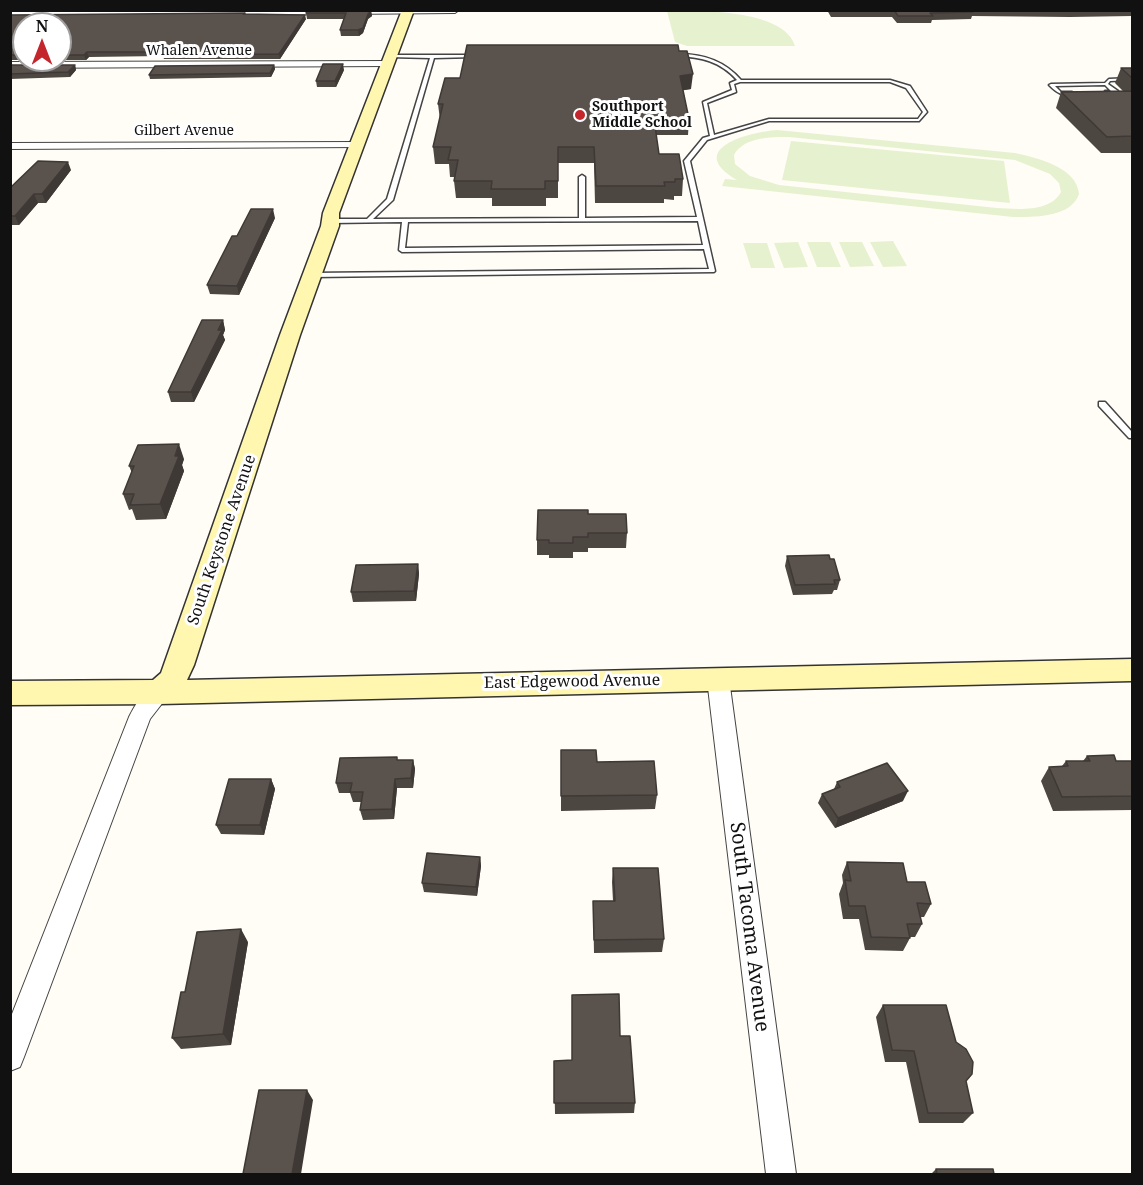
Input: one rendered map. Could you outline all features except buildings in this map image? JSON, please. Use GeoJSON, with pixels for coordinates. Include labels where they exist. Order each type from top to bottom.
{"type":"FeatureCollection","features":[{"type":"Feature","properties":{"kind":"main road","name":"South Keystone Avenue"},"geometry":{"type":"LineString","coordinates":[[160,692],[172,681],[180,665],[332,213],[408,11]]}},
{"type":"Feature","properties":{"kind":"main road","name":"East Edgewood Avenue"},"geometry":{"type":"LineString","coordinates":[[10,693],[160,692],[1132,670]]}},
{"type":"Feature","properties":{"kind":"street"},"geometry":{"type":"LineString","coordinates":[[10,14],[455,10]]}},
{"type":"Feature","properties":{"kind":"street","name":"Whalen Avenue"},"geometry":{"type":"LineString","coordinates":[[10,65],[390,60]]}},
{"type":"Feature","properties":{"kind":"street","name":"Gilbert Avenue"},"geometry":{"type":"LineString","coordinates":[[16,146],[357,145]]}},
{"type":"Feature","properties":{"kind":"street"},"geometry":{"type":"LineString","coordinates":[[10,157],[16,146]]}},
{"type":"Feature","properties":{"kind":"street","name":"South Tacoma Avenue"},"geometry":{"type":"LineString","coordinates":[[718,679],[781,1174]]}},
{"type":"Feature","properties":{"kind":"street","name":"South Keystone Avenue"},"geometry":{"type":"LineString","coordinates":[[10,1058],[140,717],[148,703],[160,692]]}},
{"type":"Feature","properties":{"kind":"lane"},"geometry":{"type":"LineString","coordinates":[[666,55],[712,58],[730,68],[740,81]]}},
{"type":"Feature","properties":{"kind":"lane"},"geometry":{"type":"LineString","coordinates":[[390,60],[478,56]]}},
{"type":"Feature","properties":{"kind":"lane"},"geometry":{"type":"LineString","coordinates":[[369,220],[390,200],[432,57]]}},
{"type":"Feature","properties":{"kind":"lane"},"geometry":{"type":"LineString","coordinates":[[1106,84],[1109,80],[1132,79]]}},
{"type":"Feature","properties":{"kind":"lane"},"geometry":{"type":"LineString","coordinates":[[312,274],[712,271],[687,161],[705,139],[769,120],[919,120],[925,112],[908,87],[890,81],[740,81],[732,83],[734,91],[705,102],[712,136]]}},
{"type":"Feature","properties":{"kind":"lane"},"geometry":{"type":"LineString","coordinates":[[1082,93],[1060,93],[1051,85],[1106,84],[1116,92],[1105,93]]}},
{"type":"Feature","properties":{"kind":"lane"},"geometry":{"type":"LineString","coordinates":[[582,177],[582,219]]}},
{"type":"Feature","properties":{"kind":"lane"},"geometry":{"type":"LineString","coordinates":[[331,221],[700,219]]}},
{"type":"Feature","properties":{"kind":"lane"},"geometry":{"type":"LineString","coordinates":[[405,220],[402,250],[706,247]]}},
{"type":"Feature","properties":{"kind":"lane"},"geometry":{"type":"LineString","coordinates":[[1102,404],[1132,436]]}},
{"type":"Feature","properties":{"kind":"green space"},"geometry":{"type":"Polygon","coordinates":[[[667,11],[718,12],[758,18],[775,25],[788,34],[795,46],[687,46],[675,42],[667,11]]]}},
{"type":"Feature","properties":{"kind":"green space"},"geometry":{"type":"Polygon","coordinates":[[[777,130],[1015,153],[1044,161],[1064,170],[1077,185],[1079,194],[1075,202],[1060,212],[1041,216],[1013,217],[722,186],[725,179],[737,180],[722,169],[717,159],[719,151],[738,139],[777,130]],[[789,137],[751,141],[738,149],[734,155],[735,164],[750,176],[779,185],[1023,209],[1041,207],[1056,199],[1061,192],[1059,183],[1050,174],[1015,160],[789,137]]]}},
{"type":"Feature","properties":{"kind":"green space"},"geometry":{"type":"Polygon","coordinates":[[[791,141],[1004,161],[1010,203],[782,180],[791,141]]]}},
{"type":"Feature","properties":{"kind":"green space"},"geometry":{"type":"Polygon","coordinates":[[[893,241],[907,266],[883,267],[870,242],[893,241]]]}},
{"type":"Feature","properties":{"kind":"green space"},"geometry":{"type":"Polygon","coordinates":[[[798,242],[808,267],[784,268],[774,243],[798,242]]]}},
{"type":"Feature","properties":{"kind":"green space"},"geometry":{"type":"Polygon","coordinates":[[[807,242],[830,242],[841,267],[817,267],[807,242]]]}},
{"type":"Feature","properties":{"kind":"green space"},"geometry":{"type":"Polygon","coordinates":[[[839,242],[862,242],[874,266],[850,267],[839,242]]]}},
{"type":"Feature","properties":{"kind":"green space"},"geometry":{"type":"Polygon","coordinates":[[[743,243],[767,243],[775,268],[751,268],[743,243]]]}},
{"type":"Feature","properties":{"kind":"place","name":"Southport Middle School"},"geometry":{"type":"Point","coordinates":[580,115]}}]}
